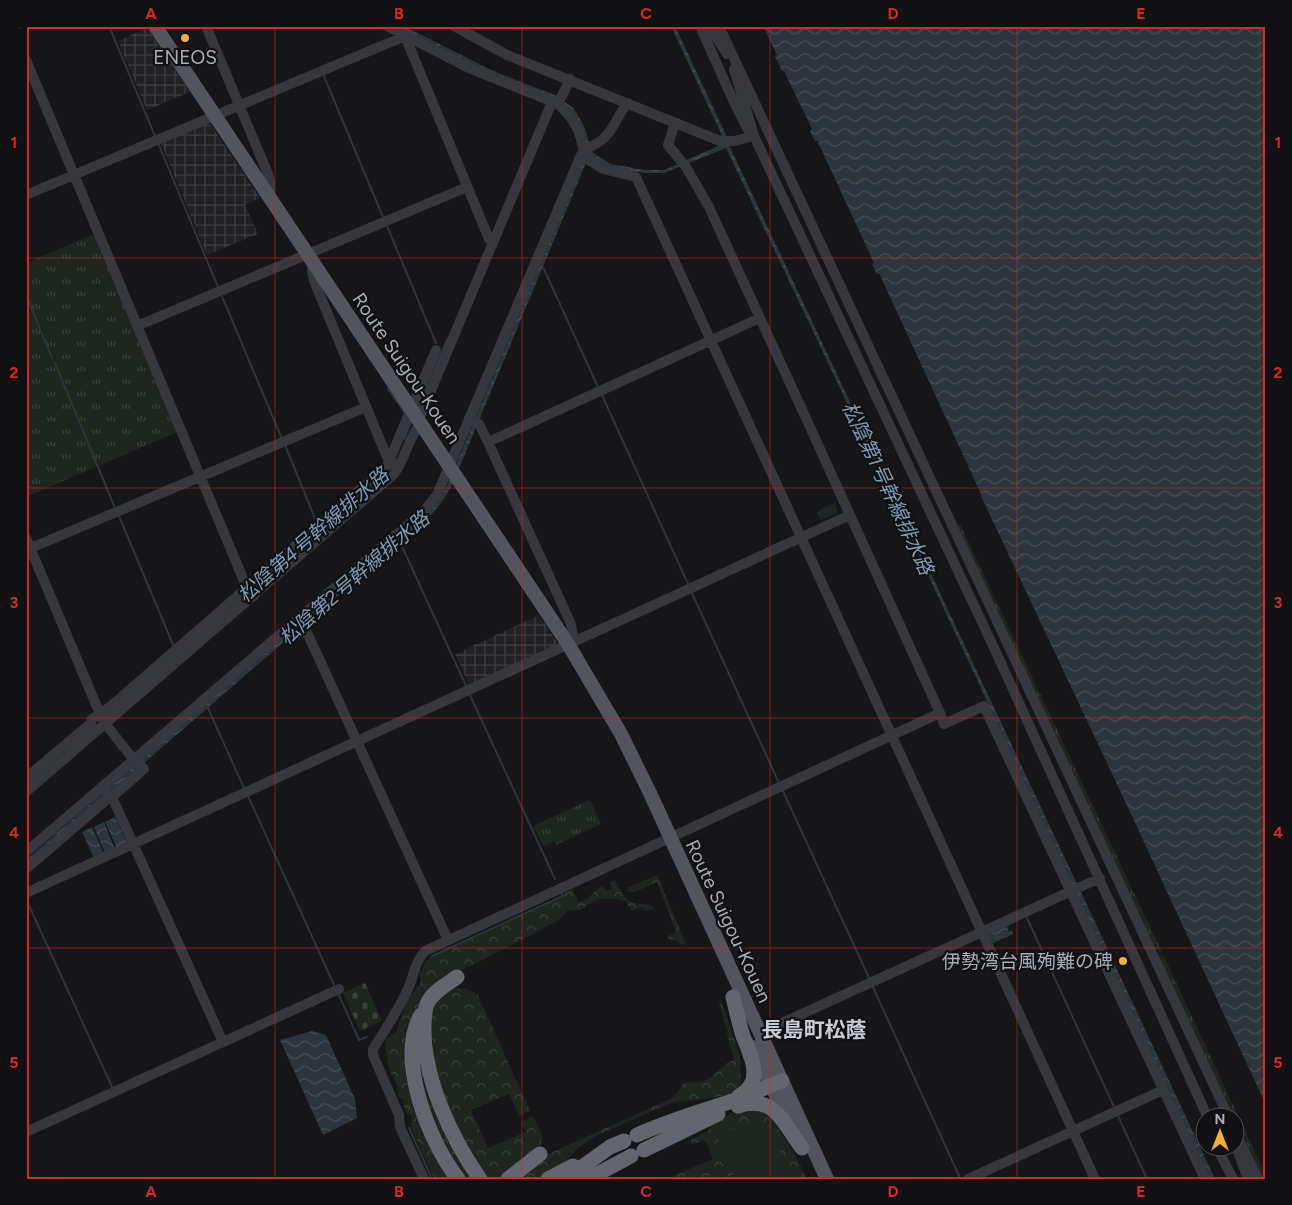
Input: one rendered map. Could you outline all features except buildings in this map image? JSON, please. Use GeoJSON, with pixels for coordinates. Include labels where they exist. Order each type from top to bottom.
{"type":"FeatureCollection","features":[{"type":"Feature","properties":{"kind":"highway"},"geometry":{"type":"LineString","coordinates":[[457,977],[441,987],[428,1002],[418,1020],[413,1035],[412,1050],[414,1077],[421,1104],[446,1161],[458,1179]]}},
{"type":"Feature","properties":{"kind":"highway"},"geometry":{"type":"LineString","coordinates":[[723,1107],[748,1089],[754,1077],[753,1062],[743,1035],[733,997]]}},
{"type":"Feature","properties":{"kind":"highway"},"geometry":{"type":"LineString","coordinates":[[428,1002],[424,1019],[425,1049],[430,1071],[441,1106],[464,1153],[480,1179]]}},
{"type":"Feature","properties":{"kind":"highway"},"geometry":{"type":"LineString","coordinates":[[588,1179],[723,1107],[774,1085]]}},
{"type":"Feature","properties":{"kind":"highway"},"geometry":{"type":"LineString","coordinates":[[548,1179],[610,1147],[653,1128],[723,1107],[748,1103],[762,1103],[779,1115],[802,1148]]}},
{"type":"Feature","properties":{"kind":"highway"},"geometry":{"type":"LineString","coordinates":[[565,1179],[610,1147]]}},
{"type":"Feature","properties":{"kind":"highway"},"geometry":{"type":"LineString","coordinates":[[508,1179],[540,1154]]}},
{"type":"Feature","properties":{"kind":"main road","name":"Route Suigou-Kouen"},"geometry":{"type":"LineString","coordinates":[[155,26],[270,195],[307,254],[571,642],[621,734],[733,997],[817,1179]]}},
{"type":"Feature","properties":{"kind":"main road","name":"Route Suigou-Kouen"},"geometry":{"type":"LineString","coordinates":[[666,839],[760,1033],[774,1085],[827,1179]]}},
{"type":"Feature","properties":{"kind":"street"},"geometry":{"type":"LineString","coordinates":[[206,26],[268,174],[270,195]]}},
{"type":"Feature","properties":{"kind":"street"},"geometry":{"type":"LineString","coordinates":[[387,26],[470,68],[558,101],[577,126],[586,153],[603,169],[636,177],[1095,1179]]}},
{"type":"Feature","properties":{"kind":"street"},"geometry":{"type":"LineString","coordinates":[[454,26],[507,54],[675,123],[726,141],[754,136]]}},
{"type":"Feature","properties":{"kind":"street"},"geometry":{"type":"LineString","coordinates":[[700,26],[733,100],[747,128],[754,136]]}},
{"type":"Feature","properties":{"kind":"street"},"geometry":{"type":"LineString","coordinates":[[709,26],[735,64],[754,136],[1100,878],[1204,1108]]}},
{"type":"Feature","properties":{"kind":"street"},"geometry":{"type":"LineString","coordinates":[[720,26],[735,64],[1224,1108]]}},
{"type":"Feature","properties":{"kind":"street"},"geometry":{"type":"LineString","coordinates":[[26,195],[405,36]]}},
{"type":"Feature","properties":{"kind":"street"},"geometry":{"type":"LineString","coordinates":[[405,36],[491,241]]}},
{"type":"Feature","properties":{"kind":"street"},"geometry":{"type":"LineString","coordinates":[[26,60],[199,477],[250,592]]}},
{"type":"Feature","properties":{"kind":"street"},"geometry":{"type":"LineString","coordinates":[[394,464],[491,241],[570,79]]}},
{"type":"Feature","properties":{"kind":"street"},"geometry":{"type":"LineString","coordinates":[[26,869],[41,849],[108,792],[137,762],[301,622],[424,511],[437,495],[453,470],[586,153],[603,139],[628,103]]}},
{"type":"Feature","properties":{"kind":"street"},"geometry":{"type":"LineString","coordinates":[[675,123],[668,145],[683,164],[708,207],[944,724],[984,706],[1205,1179]]}},
{"type":"Feature","properties":{"kind":"street"},"geometry":{"type":"LineString","coordinates":[[137,326],[467,187]]}},
{"type":"Feature","properties":{"kind":"street"},"geometry":{"type":"LineString","coordinates":[[316,267],[312,270],[314,281],[366,407],[394,464]]}},
{"type":"Feature","properties":{"kind":"street"},"geometry":{"type":"LineString","coordinates":[[488,442],[760,318]]}},
{"type":"Feature","properties":{"kind":"street"},"geometry":{"type":"LineString","coordinates":[[26,792],[103,719],[250,592],[387,466],[394,464],[414,431],[416,415],[436,350]]}},
{"type":"Feature","properties":{"kind":"street"},"geometry":{"type":"LineString","coordinates":[[28,549],[366,407]]}},
{"type":"Feature","properties":{"kind":"street"},"geometry":{"type":"LineString","coordinates":[[473,420],[488,442],[571,624],[571,642]]}},
{"type":"Feature","properties":{"kind":"street"},"geometry":{"type":"LineString","coordinates":[[26,893],[850,515]]}},
{"type":"Feature","properties":{"kind":"street"},"geometry":{"type":"LineString","coordinates":[[26,538],[28,549],[103,719],[137,762]]}},
{"type":"Feature","properties":{"kind":"street"},"geometry":{"type":"LineString","coordinates":[[301,622],[448,940]]}},
{"type":"Feature","properties":{"kind":"street"},"geometry":{"type":"LineString","coordinates":[[424,1179],[400,1127],[399,1115],[374,1059],[373,1049],[394,1017],[406,993],[419,957],[425,951],[940,713]]}},
{"type":"Feature","properties":{"kind":"street"},"geometry":{"type":"LineString","coordinates":[[26,778],[103,719]]}},
{"type":"Feature","properties":{"kind":"street"},"geometry":{"type":"LineString","coordinates":[[108,792],[134,844],[223,1042]]}},
{"type":"Feature","properties":{"kind":"street"},"geometry":{"type":"LineString","coordinates":[[26,852],[41,849]]}},
{"type":"Feature","properties":{"kind":"street"},"geometry":{"type":"LineString","coordinates":[[760,1033],[1100,878]]}},
{"type":"Feature","properties":{"kind":"street"},"geometry":{"type":"LineString","coordinates":[[26,1132],[339,989]]}},
{"type":"Feature","properties":{"kind":"street"},"geometry":{"type":"LineString","coordinates":[[968,1179],[1163,1090]]}},
{"type":"Feature","properties":{"kind":"street"},"geometry":{"type":"LineString","coordinates":[[1244,1150],[1258,1179]]}},
{"type":"Feature","properties":{"kind":"street"},"geometry":{"type":"LineString","coordinates":[[1222,1158],[1233,1179]]}},
{"type":"Feature","properties":{"kind":"street"},"geometry":{"type":"LineString","coordinates":[[1240,1158],[1248,1179]]}},
{"type":"Feature","properties":{"kind":"shaded area"},"geometry":{"type":"Polygon","coordinates":[[[147,28],[190,92],[147,110],[118,41],[147,28]]]}},
{"type":"Feature","properties":{"kind":"shaded area"},"geometry":{"type":"Polygon","coordinates":[[[203,124],[211,125],[260,198],[245,205],[258,234],[207,255],[160,141],[203,124]]]}},
{"type":"Feature","properties":{"kind":"shaded area"},"geometry":{"type":"Polygon","coordinates":[[[539,615],[559,645],[470,687],[455,654],[539,615]]]}},
{"type":"Feature","properties":{"kind":"green space"},"geometry":{"type":"Polygon","coordinates":[[[94,234],[177,432],[26,497],[26,263],[94,234]]]}},
{"type":"Feature","properties":{"kind":"green space"},"geometry":{"type":"Polygon","coordinates":[[[835,503],[838,513],[821,520],[817,513],[835,503]]]}},
{"type":"Feature","properties":{"kind":"green space"},"geometry":{"type":"Polygon","coordinates":[[[960,524],[1162,952],[1159,953],[1155,949],[957,525],[960,524]]]}},
{"type":"Feature","properties":{"kind":"green space"},"geometry":{"type":"Polygon","coordinates":[[[590,800],[601,824],[556,845],[554,841],[543,846],[533,826],[590,800]]]}},
{"type":"Feature","properties":{"kind":"green space"},"geometry":{"type":"Polygon","coordinates":[[[657,875],[686,944],[681,945],[667,937],[676,932],[657,882],[635,892],[628,892],[627,888],[657,875]]]}},
{"type":"Feature","properties":{"kind":"green space"},"geometry":{"type":"Polygon","coordinates":[[[615,880],[626,898],[636,903],[651,906],[656,912],[653,909],[645,911],[642,907],[632,911],[625,901],[597,899],[580,910],[568,910],[559,920],[469,967],[458,970],[437,985],[408,1048],[453,1179],[434,1179],[411,1127],[412,1116],[405,1112],[403,1099],[398,1097],[398,1088],[388,1066],[385,1044],[386,1039],[397,1031],[407,1001],[420,984],[419,973],[424,964],[430,957],[564,897],[563,894],[572,889],[579,902],[587,899],[601,886],[606,891],[612,889],[610,882],[615,880]]]}},
{"type":"Feature","properties":{"kind":"green space"},"geometry":{"type":"Polygon","coordinates":[[[1163,954],[1234,1108],[1230,1108],[1158,956],[1163,954]]]}},
{"type":"Feature","properties":{"kind":"green space"},"geometry":{"type":"Polygon","coordinates":[[[365,983],[382,1021],[360,1031],[343,993],[365,983]]]}},
{"type":"Feature","properties":{"kind":"green space"},"geometry":{"type":"Polygon","coordinates":[[[454,988],[468,989],[478,995],[530,1111],[519,1116],[509,1094],[471,1110],[488,1148],[526,1132],[521,1122],[533,1116],[542,1135],[541,1146],[502,1179],[485,1179],[459,1135],[434,1067],[431,1018],[434,1005],[440,997],[454,988]]]}},
{"type":"Feature","properties":{"kind":"green space"},"geometry":{"type":"Polygon","coordinates":[[[721,1000],[740,1056],[741,1090],[717,1097],[671,1103],[598,1135],[578,1148],[559,1168],[550,1174],[538,1179],[513,1179],[546,1155],[673,1098],[684,1083],[700,1082],[712,1077],[734,1060],[719,1001],[721,1000]]]}},
{"type":"Feature","properties":{"kind":"green space"},"geometry":{"type":"Polygon","coordinates":[[[420,1031],[475,1179],[467,1179],[458,1170],[435,1128],[418,1074],[420,1031]]]}},
{"type":"Feature","properties":{"kind":"green space"},"geometry":{"type":"Polygon","coordinates":[[[741,1108],[761,1109],[762,1113],[775,1123],[793,1151],[807,1179],[733,1175],[726,1179],[673,1179],[673,1176],[713,1159],[706,1141],[691,1144],[691,1140],[709,1130],[709,1126],[741,1108]]]}},
{"type":"Feature","properties":{"kind":"green space"},"geometry":{"type":"Polygon","coordinates":[[[745,1121],[763,1125],[772,1131],[780,1150],[785,1179],[726,1179],[733,1175],[716,1133],[722,1128],[732,1129],[733,1122],[745,1121]]]}},
{"type":"Feature","properties":{"kind":"green space"},"geometry":{"type":"Polygon","coordinates":[[[1244,1129],[1266,1176],[1266,1179],[1263,1179],[1244,1139],[1244,1129]]]}},
{"type":"Feature","properties":{"kind":"water"},"geometry":{"type":"Polygon","coordinates":[[[396,26],[404,26],[491,70],[557,96],[573,108],[579,117],[593,153],[611,164],[645,170],[664,170],[723,144],[723,138],[671,26],[675,26],[729,145],[1194,1134],[1194,1145],[902,519],[726,148],[664,173],[644,173],[586,163],[453,483],[433,513],[26,865],[26,860],[439,499],[447,486],[583,161],[570,110],[396,26]]]}},
{"type":"Feature","properties":{"kind":"water"},"geometry":{"type":"Polygon","coordinates":[[[763,26],[1266,26],[1266,1105],[981,496],[879,273],[877,274],[872,264],[874,263],[817,140],[815,141],[810,131],[812,129],[775,56],[777,55],[763,26]]]}},
{"type":"Feature","properties":{"kind":"water"},"geometry":{"type":"Polygon","coordinates":[[[115,817],[127,843],[117,848],[105,822],[115,817]]]}},
{"type":"Feature","properties":{"kind":"water"},"geometry":{"type":"Polygon","coordinates":[[[104,822],[115,849],[105,853],[94,827],[104,822]]]}},
{"type":"Feature","properties":{"kind":"water"},"geometry":{"type":"Polygon","coordinates":[[[92,827],[104,854],[94,858],[82,832],[92,827]]]}},
{"type":"Feature","properties":{"kind":"water"},"geometry":{"type":"Polygon","coordinates":[[[1008,923],[1009,932],[1012,931],[1013,934],[991,944],[986,933],[1008,923]]]}},
{"type":"Feature","properties":{"kind":"water"},"geometry":{"type":"Polygon","coordinates":[[[312,1031],[326,1035],[355,1099],[357,1118],[323,1135],[280,1040],[312,1031]]]}},
{"type":"Feature","properties":{"kind":"water"},"geometry":{"type":"Polygon","coordinates":[[[1200,1158],[1205,1158],[1215,1179],[1210,1179],[1200,1158]]]}},
{"type":"Feature","properties":{"kind":"waterway"},"geometry":{"type":"LineString","coordinates":[[109,26],[155,136]]}},
{"type":"Feature","properties":{"kind":"waterway"},"geometry":{"type":"LineString","coordinates":[[323,74],[383,217]]}},
{"type":"Feature","properties":{"kind":"waterway"},"geometry":{"type":"LineString","coordinates":[[158,143],[218,287]]}},
{"type":"Feature","properties":{"kind":"waterway"},"geometry":{"type":"LineString","coordinates":[[387,226],[436,343]]}},
{"type":"Feature","properties":{"kind":"waterway"},"geometry":{"type":"LineString","coordinates":[[543,267],[598,387]]}},
{"type":"Feature","properties":{"kind":"waterway"},"geometry":{"type":"LineString","coordinates":[[221,294],[282,439]]}},
{"type":"Feature","properties":{"kind":"waterway"},"geometry":{"type":"LineString","coordinates":[[26,295],[52,358]]}},
{"type":"Feature","properties":{"kind":"waterway","name":"松陰第4号幹線排水路"},"geometry":{"type":"LineString","coordinates":[[417,409],[447,340]]}},
{"type":"Feature","properties":{"kind":"waterway"},"geometry":{"type":"LineString","coordinates":[[55,363],[115,508]]}},
{"type":"Feature","properties":{"kind":"waterway"},"geometry":{"type":"LineString","coordinates":[[388,389],[405,413]]}},
{"type":"Feature","properties":{"kind":"waterway"},"geometry":{"type":"LineString","coordinates":[[601,393],[688,584]]}},
{"type":"Feature","properties":{"kind":"waterway","name":"松陰第4号幹線排水路"},"geometry":{"type":"LineString","coordinates":[[404,439],[412,420]]}},
{"type":"Feature","properties":{"kind":"waterway"},"geometry":{"type":"LineString","coordinates":[[285,445],[316,521]]}},
{"type":"Feature","properties":{"kind":"waterway"},"geometry":{"type":"LineString","coordinates":[[119,516],[174,647]]}},
{"type":"Feature","properties":{"kind":"waterway","name":"松陰第2号幹線排水路"},"geometry":{"type":"LineString","coordinates":[[400,542],[467,688]]}},
{"type":"Feature","properties":{"kind":"waterway"},"geometry":{"type":"LineString","coordinates":[[691,591],[779,783]]}},
{"type":"Feature","properties":{"kind":"waterway"},"geometry":{"type":"LineString","coordinates":[[469,693],[555,879]]}},
{"type":"Feature","properties":{"kind":"waterway"},"geometry":{"type":"LineString","coordinates":[[207,706],[244,788]]}},
{"type":"Feature","properties":{"kind":"waterway","name":"松陰第4号幹線排水路"},"geometry":{"type":"LineString","coordinates":[[26,785],[57,759]]}},
{"type":"Feature","properties":{"kind":"waterway"},"geometry":{"type":"LineString","coordinates":[[782,789],[870,980]]}},
{"type":"Feature","properties":{"kind":"waterway"},"geometry":{"type":"LineString","coordinates":[[248,796],[335,987]]}},
{"type":"Feature","properties":{"kind":"waterway"},"geometry":{"type":"LineString","coordinates":[[432,956],[563,896],[562,894]]}},
{"type":"Feature","properties":{"kind":"waterway"},"geometry":{"type":"LineString","coordinates":[[26,899],[113,1089]]}},
{"type":"Feature","properties":{"kind":"waterway"},"geometry":{"type":"LineString","coordinates":[[1027,918],[1115,1109]]}},
{"type":"Feature","properties":{"kind":"waterway"},"geometry":{"type":"LineString","coordinates":[[872,985],[960,1178]]}},
{"type":"Feature","properties":{"kind":"waterway"},"geometry":{"type":"LineString","coordinates":[[338,993],[359,1040],[367,1037]]}},
{"type":"Feature","properties":{"kind":"waterway"},"geometry":{"type":"LineString","coordinates":[[1118,1116],[1147,1179]]}},
{"type":"Feature","properties":{"kind":"waterway"},"geometry":{"type":"LineString","coordinates":[[409,1128],[432,1179]]}},
{"type":"Feature","properties":{"kind":"place","name":"ENEOS"},"geometry":{"type":"Point","coordinates":[185,38]}},
{"type":"Feature","properties":{"kind":"place","name":"伊勢湾台風殉難の碑"},"geometry":{"type":"Point","coordinates":[1123,961]}},
{"type":"Feature","properties":{"kind":"district","name":"長島町松蔭"},"geometry":{"type":"Point","coordinates":[814,1030]}},
{"type":"Feature","properties":{"kind":"water label","name":"松陰第1号幹線排水路"},"geometry":{"type":"Point","coordinates":[888,488]}}]}
